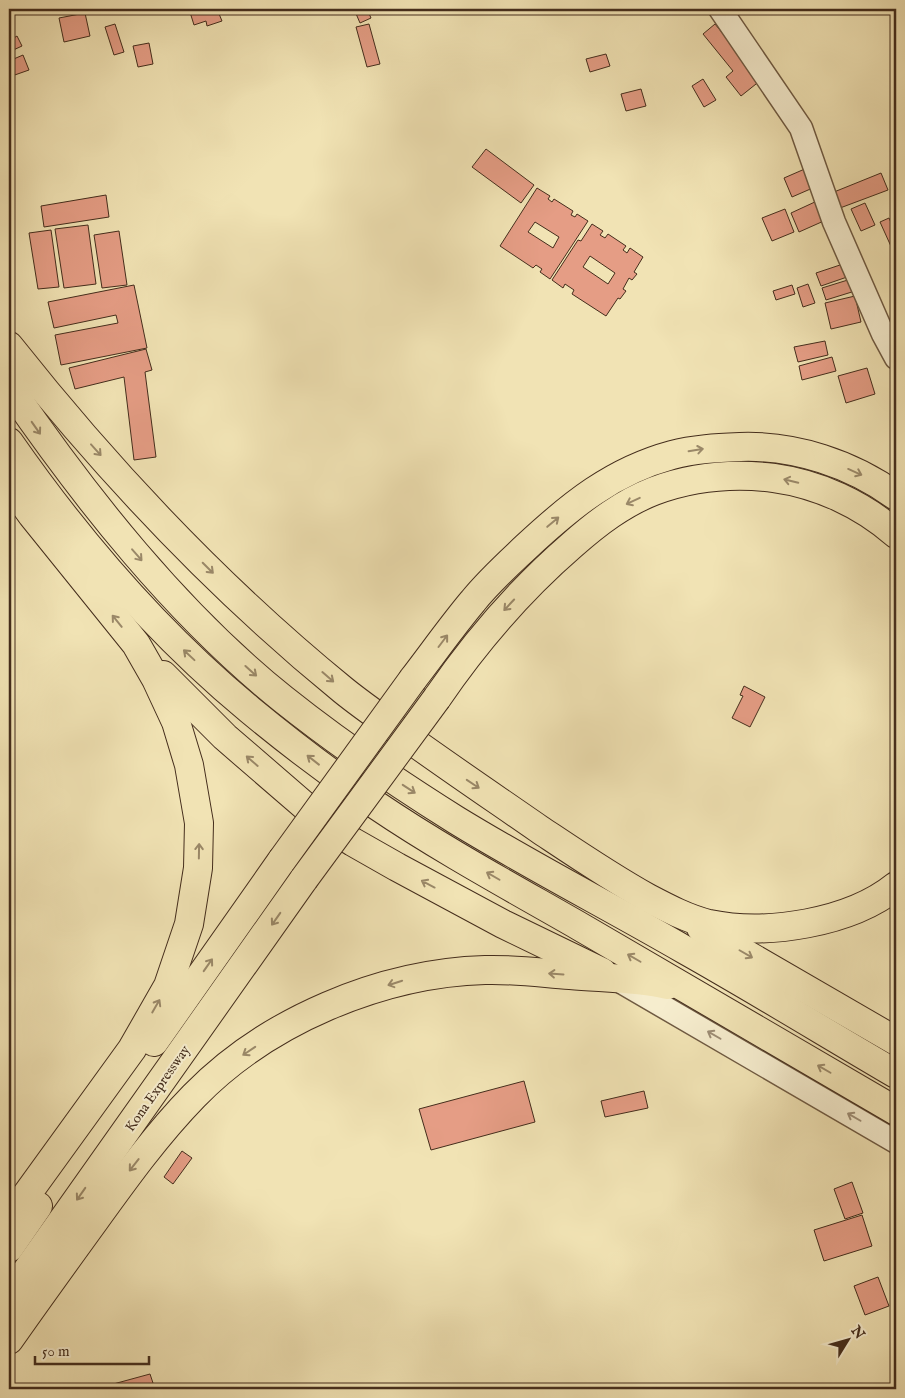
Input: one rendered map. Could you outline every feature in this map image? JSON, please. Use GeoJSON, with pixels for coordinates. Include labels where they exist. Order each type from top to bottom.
{"type":"FeatureCollection","features":[{"type":"Feature","properties":{"kind":"highway"},"geometry":{"type":"LineString","coordinates":[[9,346],[54,402],[144,503],[209,569],[275,631],[344,691],[442,763],[619,882],[896,1041]]}},
{"type":"Feature","properties":{"kind":"highway"},"geometry":{"type":"LineString","coordinates":[[9,387],[45,440],[100,511],[150,570],[190,614],[282,698],[344,745],[458,821],[685,950],[896,1074]]}},
{"type":"Feature","properties":{"kind":"highway"},"geometry":{"type":"LineString","coordinates":[[9,442],[85,546],[133,598],[185,651],[248,708],[323,768],[378,806],[465,860],[896,1111]]}},
{"type":"Feature","properties":{"kind":"highway","name":"Kona Expressway"},"geometry":{"type":"LineString","coordinates":[[9,1248],[282,860],[413,679],[473,601],[499,572],[580,499],[623,473],[673,455],[697,450],[754,446],[790,450],[824,459],[856,472],[881,485],[896,496]]}},
{"type":"Feature","properties":{"kind":"highway","name":"Kona Expressway"},"geometry":{"type":"LineString","coordinates":[[9,1296],[304,879],[484,633],[538,576],[595,525],[624,506],[654,491],[685,482],[720,476],[756,476],[814,487],[839,497],[864,510],[896,534]]}},
{"type":"Feature","properties":{"kind":"highway"},"geometry":{"type":"LineString","coordinates":[[9,483],[32,515],[136,644],[204,717],[328,826],[397,867],[503,924],[612,977]]}},
{"type":"Feature","properties":{"kind":"highway"},"geometry":{"type":"LineString","coordinates":[[9,1219],[132,1049],[168,986],[189,924],[198,868],[199,823],[190,765],[176,722],[136,644]]}},
{"type":"Feature","properties":{"kind":"highway"},"geometry":{"type":"LineString","coordinates":[[674,912],[708,924],[736,928],[797,924],[848,912],[866,904],[896,886]]}},
{"type":"Feature","properties":{"kind":"highway"},"geometry":{"type":"LineString","coordinates":[[9,1340],[133,1166],[177,1114],[196,1094],[246,1052],[313,1013],[405,980],[439,974],[486,970],[612,977],[667,984],[691,991]]}},
{"type":"Feature","properties":{"kind":"street"},"geometry":{"type":"LineString","coordinates":[[720,9],[801,128],[834,222],[883,334],[896,358]]}},
{"type":"Feature","properties":{"kind":"street"},"geometry":{"type":"LineString","coordinates":[[612,977],[896,1142]]}},
{"type":"Feature","properties":{"kind":"building"},"geometry":{"type":"Polygon","coordinates":[[[189,9],[217,9],[222,21],[207,26],[206,21],[194,25],[189,9]]]}},
{"type":"Feature","properties":{"kind":"building"},"geometry":{"type":"Polygon","coordinates":[[[354,9],[367,9],[371,18],[360,23],[354,9]]]}},
{"type":"Feature","properties":{"kind":"building"},"geometry":{"type":"Polygon","coordinates":[[[85,13],[90,36],[64,42],[59,18],[85,13]]]}},
{"type":"Feature","properties":{"kind":"building"},"geometry":{"type":"Polygon","coordinates":[[[115,24],[124,52],[114,55],[105,27],[115,24]]]}},
{"type":"Feature","properties":{"kind":"building"},"geometry":{"type":"Polygon","coordinates":[[[369,24],[380,64],[367,67],[356,27],[369,24]]]}},
{"type":"Feature","properties":{"kind":"building"},"geometry":{"type":"Polygon","coordinates":[[[715,24],[761,80],[741,96],[726,77],[733,71],[703,34],[715,24]]]}},
{"type":"Feature","properties":{"kind":"building"},"geometry":{"type":"Polygon","coordinates":[[[17,36],[22,46],[9,52],[9,41],[17,36]]]}},
{"type":"Feature","properties":{"kind":"building"},"geometry":{"type":"Polygon","coordinates":[[[149,43],[153,64],[138,67],[133,46],[149,43]]]}},
{"type":"Feature","properties":{"kind":"building"},"geometry":{"type":"Polygon","coordinates":[[[606,54],[610,66],[590,72],[586,59],[606,54]]]}},
{"type":"Feature","properties":{"kind":"building"},"geometry":{"type":"Polygon","coordinates":[[[23,55],[29,70],[9,77],[9,61],[23,55]]]}},
{"type":"Feature","properties":{"kind":"building"},"geometry":{"type":"Polygon","coordinates":[[[703,79],[716,100],[704,107],[692,86],[703,79]]]}},
{"type":"Feature","properties":{"kind":"building"},"geometry":{"type":"Polygon","coordinates":[[[641,89],[646,106],[626,111],[621,94],[641,89]]]}},
{"type":"Feature","properties":{"kind":"building"},"geometry":{"type":"Polygon","coordinates":[[[486,149],[534,185],[521,203],[472,167],[486,149]]]}},
{"type":"Feature","properties":{"kind":"building"},"geometry":{"type":"Polygon","coordinates":[[[807,168],[815,187],[792,197],[784,178],[807,168]]]}},
{"type":"Feature","properties":{"kind":"building"},"geometry":{"type":"Polygon","coordinates":[[[881,173],[888,190],[840,208],[834,192],[881,173]]]}},
{"type":"Feature","properties":{"kind":"building"},"geometry":{"type":"Polygon","coordinates":[[[537,188],[550,196],[548,199],[552,202],[554,199],[573,211],[571,215],[575,217],[577,214],[588,221],[550,279],[540,272],[542,269],[536,265],[533,268],[500,246],[537,188]],[[535,222],[528,232],[553,248],[559,237],[535,222]]]}},
{"type":"Feature","properties":{"kind":"building"},"geometry":{"type":"Polygon","coordinates":[[[106,195],[109,217],[44,227],[41,206],[106,195]]]}},
{"type":"Feature","properties":{"kind":"building"},"geometry":{"type":"Polygon","coordinates":[[[817,201],[826,220],[799,232],[791,213],[817,201]]]}},
{"type":"Feature","properties":{"kind":"building"},"geometry":{"type":"Polygon","coordinates":[[[865,203],[875,225],[861,231],[851,209],[865,203]]]}},
{"type":"Feature","properties":{"kind":"building"},"geometry":{"type":"Polygon","coordinates":[[[785,209],[794,232],[772,241],[762,218],[785,209]]]}},
{"type":"Feature","properties":{"kind":"building"},"geometry":{"type":"Polygon","coordinates":[[[889,218],[896,234],[896,252],[894,253],[880,222],[889,218]]]}},
{"type":"Feature","properties":{"kind":"building"},"geometry":{"type":"Polygon","coordinates":[[[592,224],[603,231],[600,235],[605,238],[608,234],[626,246],[623,250],[627,253],[630,248],[643,257],[634,272],[637,274],[632,280],[629,278],[623,289],[626,291],[620,299],[618,298],[606,316],[572,294],[574,290],[565,284],[563,288],[552,280],[578,240],[581,241],[592,224]],[[590,256],[583,267],[608,284],[615,273],[590,256]]]}},
{"type":"Feature","properties":{"kind":"building"},"geometry":{"type":"Polygon","coordinates":[[[88,225],[96,284],[64,288],[55,229],[88,225]]]}},
{"type":"Feature","properties":{"kind":"building"},"geometry":{"type":"Polygon","coordinates":[[[51,230],[59,287],[38,289],[29,233],[51,230]]]}},
{"type":"Feature","properties":{"kind":"building"},"geometry":{"type":"Polygon","coordinates":[[[119,231],[127,285],[102,288],[94,235],[119,231]]]}},
{"type":"Feature","properties":{"kind":"building"},"geometry":{"type":"Polygon","coordinates":[[[846,263],[850,276],[821,286],[816,273],[846,263]]]}},
{"type":"Feature","properties":{"kind":"building"},"geometry":{"type":"Polygon","coordinates":[[[851,279],[855,291],[826,300],[822,288],[851,279]]]}},
{"type":"Feature","properties":{"kind":"building"},"geometry":{"type":"Polygon","coordinates":[[[808,284],[815,303],[803,307],[797,288],[808,284]]]}},
{"type":"Feature","properties":{"kind":"building"},"geometry":{"type":"Polygon","coordinates":[[[134,285],[147,348],[61,365],[55,335],[118,323],[116,315],[54,328],[48,302],[134,285]]]}},
{"type":"Feature","properties":{"kind":"building"},"geometry":{"type":"Polygon","coordinates":[[[792,285],[795,294],[776,300],[773,291],[792,285]]]}},
{"type":"Feature","properties":{"kind":"building"},"geometry":{"type":"Polygon","coordinates":[[[855,296],[861,322],[831,329],[825,303],[855,296]]]}},
{"type":"Feature","properties":{"kind":"building"},"geometry":{"type":"Polygon","coordinates":[[[825,341],[828,355],[798,362],[794,347],[825,341]]]}},
{"type":"Feature","properties":{"kind":"building"},"geometry":{"type":"Polygon","coordinates":[[[146,349],[152,370],[145,372],[156,457],[134,460],[124,377],[75,389],[69,368],[146,349]]]}},
{"type":"Feature","properties":{"kind":"building"},"geometry":{"type":"Polygon","coordinates":[[[832,357],[836,371],[802,380],[799,366],[832,357]]]}},
{"type":"Feature","properties":{"kind":"building"},"geometry":{"type":"Polygon","coordinates":[[[867,368],[875,394],[846,403],[838,376],[867,368]]]}},
{"type":"Feature","properties":{"kind":"building"},"geometry":{"type":"Polygon","coordinates":[[[744,686],[765,697],[750,727],[732,718],[743,696],[740,695],[744,686]]]}},
{"type":"Feature","properties":{"kind":"building"},"geometry":{"type":"Polygon","coordinates":[[[524,1081],[535,1122],[431,1150],[419,1109],[524,1081]]]}},
{"type":"Feature","properties":{"kind":"building"},"geometry":{"type":"Polygon","coordinates":[[[644,1091],[648,1108],[605,1117],[601,1101],[644,1091]]]}},
{"type":"Feature","properties":{"kind":"building"},"geometry":{"type":"Polygon","coordinates":[[[182,1151],[192,1158],[173,1184],[164,1177],[182,1151]]]}},
{"type":"Feature","properties":{"kind":"building"},"geometry":{"type":"Polygon","coordinates":[[[852,1182],[863,1213],[845,1219],[834,1189],[852,1182]]]}},
{"type":"Feature","properties":{"kind":"building"},"geometry":{"type":"Polygon","coordinates":[[[862,1215],[872,1246],[824,1261],[814,1230],[862,1215]]]}},
{"type":"Feature","properties":{"kind":"building"},"geometry":{"type":"Polygon","coordinates":[[[878,1277],[889,1306],[865,1315],[854,1286],[878,1277]]]}},
{"type":"Feature","properties":{"kind":"building"},"geometry":{"type":"Polygon","coordinates":[[[150,1374],[155,1389],[107,1389],[106,1386],[150,1374]]]}}]}
